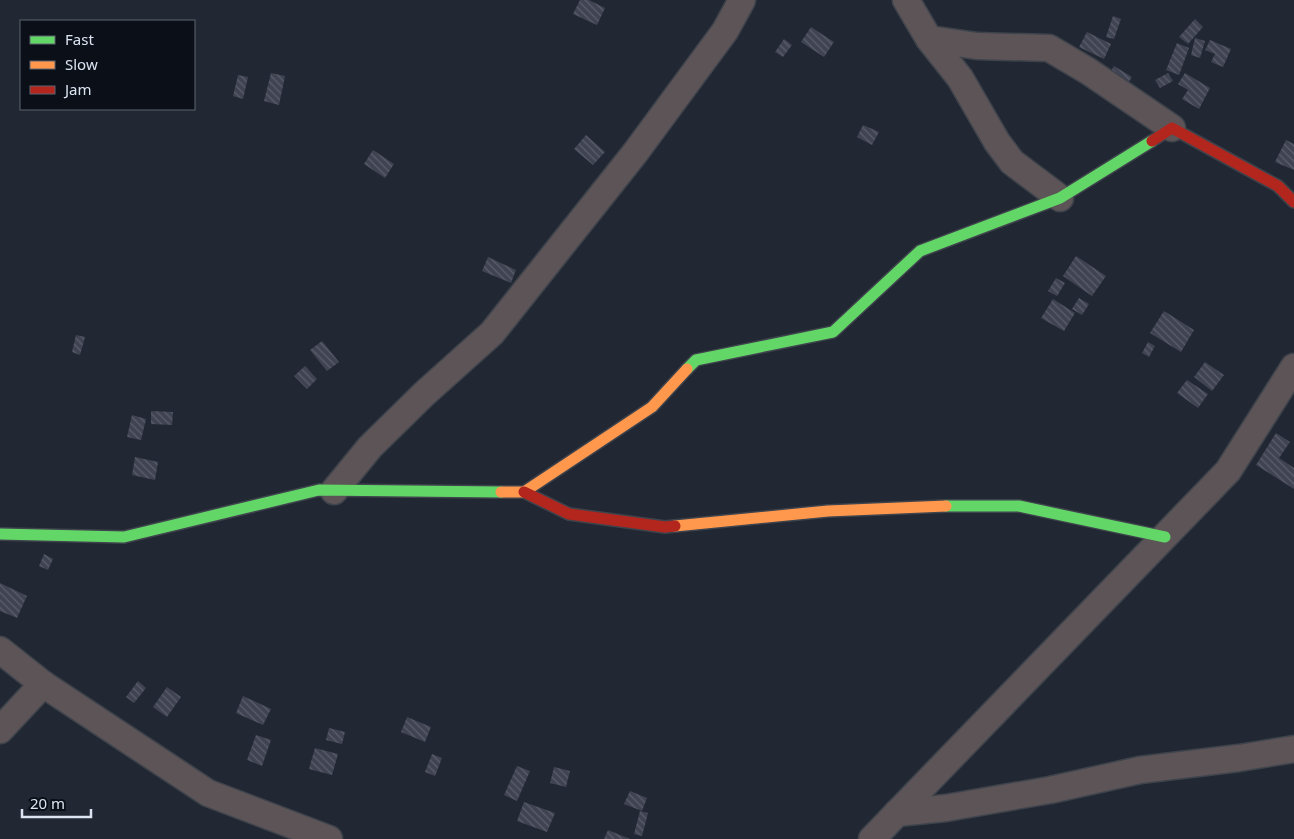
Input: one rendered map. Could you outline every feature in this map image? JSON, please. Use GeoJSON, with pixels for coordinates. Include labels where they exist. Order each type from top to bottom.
{"type":"FeatureCollection","features":[{"type":"Feature","properties":{"kind":"street"},"geometry":{"type":"LineString","coordinates":[[334,490],[370,447],[424,394],[492,333],[646,138],[725,32],[742,0]]}},
{"type":"Feature","properties":{"kind":"street"},"geometry":{"type":"LineString","coordinates":[[906,0],[929,39],[960,78],[996,142],[1012,162],[1060,198]]}},
{"type":"Feature","properties":{"kind":"street"},"geometry":{"type":"LineString","coordinates":[[929,39],[977,46],[1049,48],[1088,71],[1172,128],[1278,186],[1294,202]]}},
{"type":"Feature","properties":{"kind":"street"},"geometry":{"type":"LineString","coordinates":[[524,492],[652,407],[696,360],[833,332],[920,251],[1060,198],[1172,128]]}},
{"type":"Feature","properties":{"kind":"street"},"geometry":{"type":"LineString","coordinates":[[872,839],[1228,471],[1294,367]]}},
{"type":"Feature","properties":{"kind":"street"},"geometry":{"type":"LineString","coordinates":[[0,534],[124,537],[319,490],[334,490],[524,492],[569,514],[666,527],[828,511],[954,506],[1019,506],[1166,536]]}},
{"type":"Feature","properties":{"kind":"street"},"geometry":{"type":"LineString","coordinates":[[0,650],[42,684],[208,793],[329,839]]}},
{"type":"Feature","properties":{"kind":"street"},"geometry":{"type":"LineString","coordinates":[[0,730],[42,684]]}},
{"type":"Feature","properties":{"kind":"street"},"geometry":{"type":"LineString","coordinates":[[897,813],[946,808],[1050,790],[1140,770],[1294,749]]}},
{"type":"Feature","properties":{"kind":"building"},"geometry":{"type":"Polygon","coordinates":[[[580,0],[589,0],[605,8],[597,25],[573,14],[580,0]]]}},
{"type":"Feature","properties":{"kind":"building"},"geometry":{"type":"Polygon","coordinates":[[[1113,16],[1121,19],[1114,39],[1106,37],[1113,16]]]}},
{"type":"Feature","properties":{"kind":"building"},"geometry":{"type":"Polygon","coordinates":[[[1195,19],[1203,27],[1188,44],[1179,37],[1195,19]]]}},
{"type":"Feature","properties":{"kind":"building"},"geometry":{"type":"Polygon","coordinates":[[[811,27],[834,42],[824,57],[801,42],[811,27]]]}},
{"type":"Feature","properties":{"kind":"building"},"geometry":{"type":"Polygon","coordinates":[[[1087,32],[1111,44],[1104,59],[1079,47],[1087,32]]]}},
{"type":"Feature","properties":{"kind":"building"},"geometry":{"type":"Polygon","coordinates":[[[1195,38],[1205,41],[1200,58],[1191,55],[1195,38]]]}},
{"type":"Feature","properties":{"kind":"building"},"geometry":{"type":"Polygon","coordinates":[[[784,39],[792,45],[783,57],[775,52],[784,39]]]}},
{"type":"Feature","properties":{"kind":"building"},"geometry":{"type":"Polygon","coordinates":[[[1210,40],[1231,49],[1223,67],[1211,62],[1215,54],[1205,50],[1210,40]]]}},
{"type":"Feature","properties":{"kind":"building"},"geometry":{"type":"Polygon","coordinates":[[[1177,43],[1189,48],[1179,75],[1166,70],[1177,43]]]}},
{"type":"Feature","properties":{"kind":"building"},"geometry":{"type":"Polygon","coordinates":[[[1114,66],[1132,77],[1124,89],[1107,78],[1114,66]]]}},
{"type":"Feature","properties":{"kind":"building"},"geometry":{"type":"Polygon","coordinates":[[[271,73],[285,76],[279,105],[264,101],[271,73]]]}},
{"type":"Feature","properties":{"kind":"building"},"geometry":{"type":"Polygon","coordinates":[[[1168,73],[1173,81],[1160,88],[1155,80],[1168,73]]]}},
{"type":"Feature","properties":{"kind":"building"},"geometry":{"type":"Polygon","coordinates":[[[1185,73],[1210,88],[1199,109],[1182,99],[1188,90],[1178,84],[1185,73]]]}},
{"type":"Feature","properties":{"kind":"building"},"geometry":{"type":"Polygon","coordinates":[[[238,75],[248,77],[243,99],[233,96],[238,75]]]}},
{"type":"Feature","properties":{"kind":"building"},"geometry":{"type":"Polygon","coordinates":[[[863,125],[879,132],[872,145],[857,137],[863,125]]]}},
{"type":"Feature","properties":{"kind":"building"},"geometry":{"type":"Polygon","coordinates":[[[586,135],[605,152],[593,165],[574,149],[586,135]]]}},
{"type":"Feature","properties":{"kind":"building"},"geometry":{"type":"Polygon","coordinates":[[[1286,140],[1294,144],[1294,170],[1275,162],[1286,140]]]}},
{"type":"Feature","properties":{"kind":"building"},"geometry":{"type":"Polygon","coordinates":[[[373,150],[394,164],[385,178],[364,164],[373,150]]]}},
{"type":"Feature","properties":{"kind":"building"},"geometry":{"type":"Polygon","coordinates":[[[1076,256],[1106,276],[1092,296],[1063,276],[1076,256]]]}},
{"type":"Feature","properties":{"kind":"building"},"geometry":{"type":"Polygon","coordinates":[[[488,257],[516,270],[511,283],[482,271],[488,257]]]}},
{"type":"Feature","properties":{"kind":"building"},"geometry":{"type":"Polygon","coordinates":[[[1056,278],[1065,283],[1057,296],[1048,291],[1056,278]]]}},
{"type":"Feature","properties":{"kind":"building"},"geometry":{"type":"Polygon","coordinates":[[[1079,298],[1089,304],[1082,315],[1072,309],[1079,298]]]}},
{"type":"Feature","properties":{"kind":"building"},"geometry":{"type":"Polygon","coordinates":[[[1053,299],[1075,313],[1064,331],[1041,318],[1053,299]]]}},
{"type":"Feature","properties":{"kind":"building"},"geometry":{"type":"Polygon","coordinates":[[[1164,311],[1194,330],[1181,352],[1150,333],[1164,311]]]}},
{"type":"Feature","properties":{"kind":"building"},"geometry":{"type":"Polygon","coordinates":[[[76,335],[85,337],[80,355],[72,352],[76,335]]]}},
{"type":"Feature","properties":{"kind":"building"},"geometry":{"type":"Polygon","coordinates":[[[322,341],[339,362],[327,371],[310,350],[322,341]]]}},
{"type":"Feature","properties":{"kind":"building"},"geometry":{"type":"Polygon","coordinates":[[[1148,342],[1155,346],[1149,357],[1142,353],[1148,342]]]}},
{"type":"Feature","properties":{"kind":"building"},"geometry":{"type":"Polygon","coordinates":[[[1205,362],[1224,375],[1212,391],[1194,377],[1205,362]]]}},
{"type":"Feature","properties":{"kind":"building"},"geometry":{"type":"Polygon","coordinates":[[[305,366],[317,379],[307,389],[294,376],[305,366]]]}},
{"type":"Feature","properties":{"kind":"building"},"geometry":{"type":"Polygon","coordinates":[[[1187,380],[1208,394],[1198,408],[1177,393],[1187,380]]]}},
{"type":"Feature","properties":{"kind":"building"},"geometry":{"type":"Polygon","coordinates":[[[151,411],[173,412],[172,425],[151,424],[151,411]]]}},
{"type":"Feature","properties":{"kind":"building"},"geometry":{"type":"Polygon","coordinates":[[[132,415],[146,419],[141,440],[127,437],[132,415]]]}},
{"type":"Feature","properties":{"kind":"building"},"geometry":{"type":"Polygon","coordinates":[[[1276,433],[1290,442],[1279,458],[1294,468],[1294,489],[1256,465],[1276,433]]]}},
{"type":"Feature","properties":{"kind":"building"},"geometry":{"type":"Polygon","coordinates":[[[135,457],[158,462],[155,480],[132,475],[135,457]]]}},
{"type":"Feature","properties":{"kind":"building"},"geometry":{"type":"Polygon","coordinates":[[[44,554],[53,559],[48,570],[39,566],[44,554]]]}},
{"type":"Feature","properties":{"kind":"building"},"geometry":{"type":"Polygon","coordinates":[[[0,583],[27,596],[17,618],[0,611],[0,583]]]}},
{"type":"Feature","properties":{"kind":"building"},"geometry":{"type":"Polygon","coordinates":[[[138,681],[146,688],[134,703],[126,697],[138,681]]]}},
{"type":"Feature","properties":{"kind":"building"},"geometry":{"type":"Polygon","coordinates":[[[167,687],[181,697],[167,717],[153,707],[167,687]]]}},
{"type":"Feature","properties":{"kind":"building"},"geometry":{"type":"Polygon","coordinates":[[[243,696],[271,709],[263,725],[236,713],[243,696]]]}},
{"type":"Feature","properties":{"kind":"building"},"geometry":{"type":"Polygon","coordinates":[[[407,717],[431,727],[425,742],[401,732],[407,717]]]}},
{"type":"Feature","properties":{"kind":"building"},"geometry":{"type":"Polygon","coordinates":[[[329,728],[345,732],[342,744],[326,740],[329,728]]]}},
{"type":"Feature","properties":{"kind":"building"},"geometry":{"type":"Polygon","coordinates":[[[256,735],[271,740],[262,766],[247,760],[256,735]]]}},
{"type":"Feature","properties":{"kind":"building"},"geometry":{"type":"Polygon","coordinates":[[[315,748],[338,754],[332,775],[309,769],[315,748]]]}},
{"type":"Feature","properties":{"kind":"building"},"geometry":{"type":"Polygon","coordinates":[[[432,754],[442,758],[435,776],[425,772],[432,754]]]}},
{"type":"Feature","properties":{"kind":"building"},"geometry":{"type":"Polygon","coordinates":[[[517,766],[530,771],[517,801],[504,795],[517,766]]]}},
{"type":"Feature","properties":{"kind":"building"},"geometry":{"type":"Polygon","coordinates":[[[554,767],[570,771],[566,787],[550,783],[554,767]]]}},
{"type":"Feature","properties":{"kind":"building"},"geometry":{"type":"Polygon","coordinates":[[[630,791],[647,798],[642,811],[624,804],[630,791]]]}},
{"type":"Feature","properties":{"kind":"building"},"geometry":{"type":"Polygon","coordinates":[[[524,802],[555,813],[547,832],[517,821],[524,802]]]}},
{"type":"Feature","properties":{"kind":"building"},"geometry":{"type":"Polygon","coordinates":[[[640,811],[648,813],[642,836],[634,834],[640,811]]]}},
{"type":"Feature","properties":{"kind":"building"},"geometry":{"type":"Polygon","coordinates":[[[608,830],[630,839],[604,839],[608,830]]]}},
{"type":"Feature","properties":{"kind":"traffic: fast"},"geometry":{"type":"LineString","coordinates":[[687,369],[696,360],[833,332],[920,251],[1060,198],[1152,141]]}},
{"type":"Feature","properties":{"kind":"traffic: fast"},"geometry":{"type":"LineString","coordinates":[[0,534],[124,537],[319,490],[501,492]]}},
{"type":"Feature","properties":{"kind":"traffic: fast"},"geometry":{"type":"LineString","coordinates":[[946,506],[1019,506],[1165,537]]}},
{"type":"Feature","properties":{"kind":"traffic: slow"},"geometry":{"type":"LineString","coordinates":[[501,492],[524,492],[652,407],[687,369]]}},
{"type":"Feature","properties":{"kind":"traffic: slow"},"geometry":{"type":"LineString","coordinates":[[675,526],[828,511],[946,506]]}},
{"type":"Feature","properties":{"kind":"traffic: jam"},"geometry":{"type":"LineString","coordinates":[[1152,141],[1172,128],[1278,186],[1294,202]]}},
{"type":"Feature","properties":{"kind":"traffic: jam"},"geometry":{"type":"LineString","coordinates":[[524,492],[569,514],[665,527],[675,526]]}}]}
